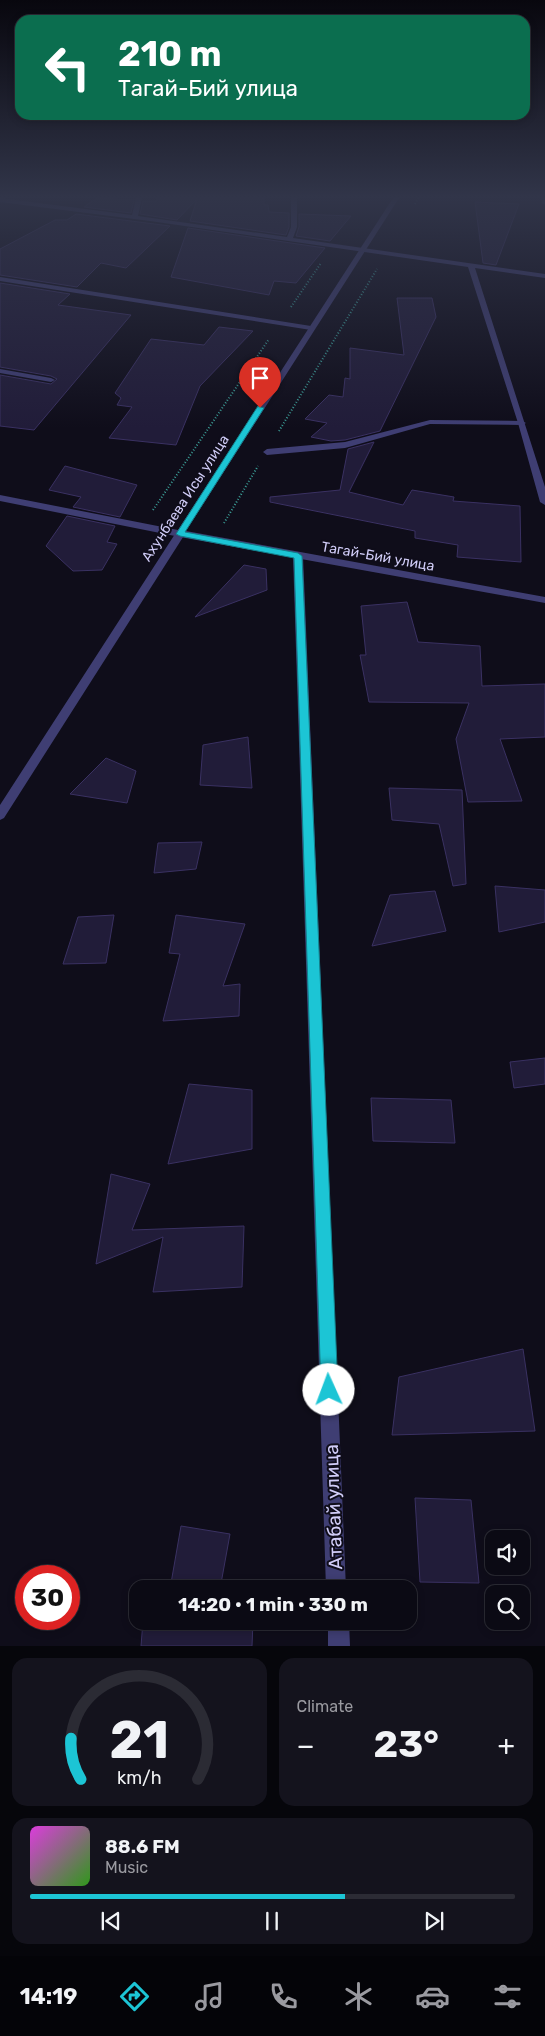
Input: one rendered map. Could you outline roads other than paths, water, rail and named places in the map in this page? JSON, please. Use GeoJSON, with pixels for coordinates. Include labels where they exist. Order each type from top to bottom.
{"type":"FeatureCollection","features":[{"type":"Feature","properties":{"kind":"street","name":"Ахунбаева Исы улица"},"geometry":{"type":"LineString","coordinates":[[0,815],[346,275]]}},
{"type":"Feature","properties":{"kind":"street"},"geometry":{"type":"LineString","coordinates":[[474,275],[522,422],[545,502]]}},
{"type":"Feature","properties":{"kind":"street"},"geometry":{"type":"LineString","coordinates":[[0,279],[311,328]]}},
{"type":"Feature","properties":{"kind":"street"},"geometry":{"type":"LineString","coordinates":[[0,371],[51,380]]}},
{"type":"Feature","properties":{"kind":"street"},"geometry":{"type":"LineString","coordinates":[[267,452],[345,445],[430,422],[522,422]]}},
{"type":"Feature","properties":{"kind":"street","name":"Тагай-Бий улица"},"geometry":{"type":"LineString","coordinates":[[0,498],[180,534],[545,600]]}},
{"type":"Feature","properties":{"kind":"street","name":"Атабай улица"},"geometry":{"type":"LineString","coordinates":[[298,556],[336,1580]]}},
{"type":"Feature","properties":{"kind":"street"},"geometry":{"type":"LineString","coordinates":[[338,1630],[339,1646]]}}]}
